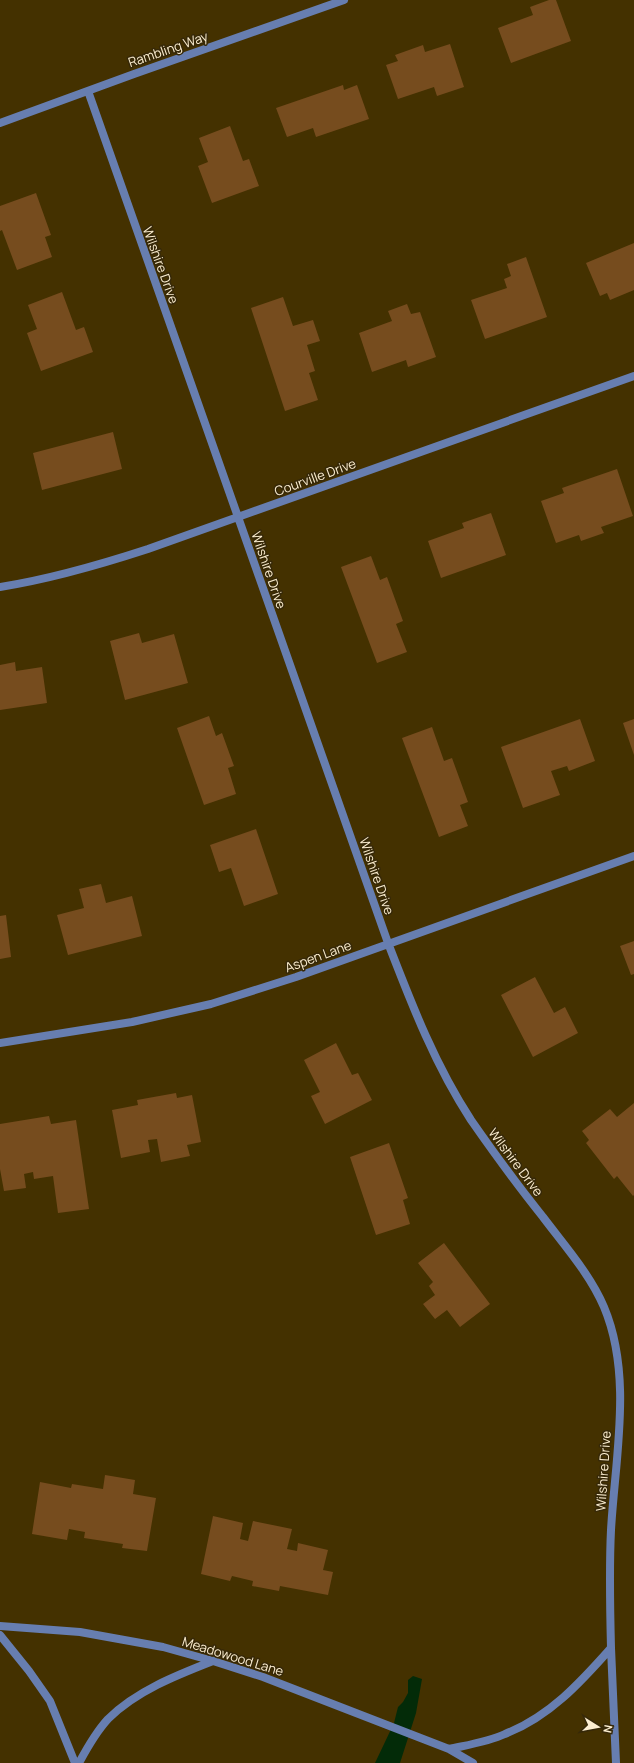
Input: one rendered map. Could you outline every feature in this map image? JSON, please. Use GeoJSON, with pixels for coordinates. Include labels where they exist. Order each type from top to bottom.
{"type":"FeatureCollection","features":[{"type":"Feature","properties":{"kind":"street","name":"Rambling Way"},"geometry":{"type":"LineString","coordinates":[[0,123],[344,0]]}},
{"type":"Feature","properties":{"kind":"street","name":"Wilshire Drive"},"geometry":{"type":"LineString","coordinates":[[88,91],[388,944],[422,1030],[454,1095],[507,1171],[596,1289],[610,1323],[620,1368],[620,1402],[611,1531],[609,1594],[616,1763]]}},
{"type":"Feature","properties":{"kind":"street","name":"Courville Drive"},"geometry":{"type":"LineString","coordinates":[[0,587],[49,578],[101,564],[238,517],[634,376]]}},
{"type":"Feature","properties":{"kind":"street","name":"Aspen Lane"},"geometry":{"type":"LineString","coordinates":[[0,1043],[118,1025],[171,1014],[251,991],[388,944],[634,856]]}},
{"type":"Feature","properties":{"kind":"street","name":"Meadowood Lane"},"geometry":{"type":"LineString","coordinates":[[0,1626],[80,1632],[163,1647],[263,1676],[417,1738],[449,1749]]}},
{"type":"Feature","properties":{"kind":"street"},"geometry":{"type":"LineString","coordinates":[[0,1634],[50,1701],[75,1763]]}},
{"type":"Feature","properties":{"kind":"street"},"geometry":{"type":"LineString","coordinates":[[449,1749],[504,1735],[529,1723],[558,1703],[581,1681],[611,1648]]}},
{"type":"Feature","properties":{"kind":"street"},"geometry":{"type":"LineString","coordinates":[[78,1763],[90,1743],[108,1720],[130,1702],[163,1682],[213,1661]]}},
{"type":"Feature","properties":{"kind":"street"},"geometry":{"type":"LineString","coordinates":[[449,1749],[473,1763]]}},
{"type":"Feature","properties":{"kind":"shaded area"},"geometry":{"type":"Polygon","coordinates":[[[413,1676],[422,1679],[416,1713],[400,1763],[375,1763],[394,1723],[398,1707],[408,1693],[408,1680],[413,1676]]]}},
{"type":"Feature","properties":{"kind":"building"},"geometry":{"type":"Polygon","coordinates":[[[549,0],[556,0],[571,41],[511,63],[498,28],[533,15],[530,7],[549,0]]]}},
{"type":"Feature","properties":{"kind":"building"},"geometry":{"type":"Polygon","coordinates":[[[450,44],[464,87],[437,96],[434,87],[398,99],[386,65],[398,61],[395,55],[423,45],[425,52],[450,44]]]}},
{"type":"Feature","properties":{"kind":"building"},"geometry":{"type":"Polygon","coordinates":[[[343,85],[344,90],[357,85],[369,119],[316,137],[313,128],[287,137],[276,108],[343,85]]]}},
{"type":"Feature","properties":{"kind":"building"},"geometry":{"type":"Polygon","coordinates":[[[230,126],[243,161],[249,159],[259,186],[212,203],[198,166],[208,162],[199,138],[230,126]]]}},
{"type":"Feature","properties":{"kind":"building"},"geometry":{"type":"Polygon","coordinates":[[[36,193],[51,235],[45,237],[52,257],[17,270],[2,230],[0,231],[0,206],[36,193]]]}},
{"type":"Feature","properties":{"kind":"building"},"geometry":{"type":"Polygon","coordinates":[[[634,243],[634,290],[610,300],[607,293],[600,296],[586,263],[634,243]]]}},
{"type":"Feature","properties":{"kind":"building"},"geometry":{"type":"Polygon","coordinates":[[[526,257],[547,317],[485,339],[471,300],[507,288],[504,279],[511,276],[507,264],[526,257]]]}},
{"type":"Feature","properties":{"kind":"building"},"geometry":{"type":"Polygon","coordinates":[[[62,292],[76,330],[84,327],[93,352],[41,371],[27,333],[37,329],[28,305],[62,292]]]}},
{"type":"Feature","properties":{"kind":"building"},"geometry":{"type":"Polygon","coordinates":[[[283,297],[293,326],[313,320],[320,341],[307,345],[315,371],[309,373],[318,400],[285,411],[251,308],[283,297]]]}},
{"type":"Feature","properties":{"kind":"building"},"geometry":{"type":"Polygon","coordinates":[[[407,304],[411,314],[420,312],[436,357],[408,367],[406,360],[372,372],[359,333],[392,321],[388,311],[407,304]]]}},
{"type":"Feature","properties":{"kind":"building"},"geometry":{"type":"Polygon","coordinates":[[[113,432],[122,469],[42,490],[33,453],[113,432]]]}},
{"type":"Feature","properties":{"kind":"building"},"geometry":{"type":"Polygon","coordinates":[[[617,469],[633,516],[601,527],[604,533],[581,541],[579,535],[556,543],[541,501],[564,493],[562,488],[617,469]]]}},
{"type":"Feature","properties":{"kind":"building"},"geometry":{"type":"Polygon","coordinates":[[[491,513],[506,555],[441,578],[428,541],[464,528],[462,523],[491,513]]]}},
{"type":"Feature","properties":{"kind":"building"},"geometry":{"type":"Polygon","coordinates":[[[371,556],[380,580],[387,577],[403,621],[396,624],[407,652],[377,663],[341,567],[371,556]]]}},
{"type":"Feature","properties":{"kind":"building"},"geometry":{"type":"Polygon","coordinates":[[[139,633],[142,643],[174,634],[188,683],[125,700],[110,641],[139,633]]]}},
{"type":"Feature","properties":{"kind":"building"},"geometry":{"type":"Polygon","coordinates":[[[15,662],[16,671],[42,667],[47,703],[0,710],[0,665],[15,662]]]}},
{"type":"Feature","properties":{"kind":"building"},"geometry":{"type":"Polygon","coordinates":[[[209,716],[216,736],[222,733],[234,766],[228,768],[236,794],[204,805],[177,728],[209,716]]]}},
{"type":"Feature","properties":{"kind":"building"},"geometry":{"type":"Polygon","coordinates":[[[580,719],[595,761],[569,771],[567,766],[551,771],[560,795],[523,808],[501,747],[580,719]]]}},
{"type":"Feature","properties":{"kind":"building"},"geometry":{"type":"Polygon","coordinates":[[[634,719],[634,755],[623,723],[634,719]]]}},
{"type":"Feature","properties":{"kind":"building"},"geometry":{"type":"Polygon","coordinates":[[[432,727],[444,761],[452,758],[468,802],[460,805],[468,826],[439,837],[402,738],[432,727]]]}},
{"type":"Feature","properties":{"kind":"building"},"geometry":{"type":"Polygon","coordinates":[[[256,829],[278,894],[244,906],[231,868],[219,872],[210,845],[256,829]]]}},
{"type":"Feature","properties":{"kind":"building"},"geometry":{"type":"Polygon","coordinates":[[[101,884],[106,903],[132,896],[142,936],[68,955],[57,915],[84,908],[79,889],[101,884]]]}},
{"type":"Feature","properties":{"kind":"building"},"geometry":{"type":"Polygon","coordinates":[[[6,915],[11,957],[0,959],[0,916],[6,915]]]}},
{"type":"Feature","properties":{"kind":"building"},"geometry":{"type":"Polygon","coordinates":[[[634,941],[634,974],[631,975],[620,946],[634,941]]]}},
{"type":"Feature","properties":{"kind":"building"},"geometry":{"type":"Polygon","coordinates":[[[535,977],[554,1013],[565,1007],[578,1033],[533,1057],[501,995],[535,977]]]}},
{"type":"Feature","properties":{"kind":"building"},"geometry":{"type":"Polygon","coordinates":[[[336,1043],[352,1075],[358,1073],[372,1100],[325,1124],[311,1096],[320,1092],[304,1060],[336,1043]]]}},
{"type":"Feature","properties":{"kind":"building"},"geometry":{"type":"Polygon","coordinates":[[[176,1093],[177,1098],[192,1095],[201,1142],[187,1145],[190,1156],[161,1162],[157,1139],[148,1140],[150,1152],[121,1158],[112,1110],[138,1105],[137,1100],[176,1093]]]}},
{"type":"Feature","properties":{"kind":"building"},"geometry":{"type":"Polygon","coordinates":[[[634,1103],[633,1196],[617,1176],[614,1179],[586,1143],[589,1140],[582,1131],[610,1109],[617,1117],[634,1103]]]}},
{"type":"Feature","properties":{"kind":"building"},"geometry":{"type":"Polygon","coordinates":[[[49,1116],[51,1124],[76,1120],[89,1209],[58,1213],[53,1176],[34,1179],[33,1172],[24,1174],[26,1188],[4,1191],[0,1169],[0,1124],[49,1116]]]}},
{"type":"Feature","properties":{"kind":"building"},"geometry":{"type":"Polygon","coordinates":[[[389,1143],[408,1198],[403,1200],[410,1224],[376,1235],[350,1157],[389,1143]]]}},
{"type":"Feature","properties":{"kind":"building"},"geometry":{"type":"Polygon","coordinates":[[[444,1243],[490,1304],[460,1327],[447,1310],[435,1319],[423,1304],[435,1295],[429,1286],[433,1282],[418,1263],[444,1243]]]}},
{"type":"Feature","properties":{"kind":"building"},"geometry":{"type":"Polygon","coordinates":[[[105,1475],[135,1480],[133,1494],[156,1498],[147,1551],[122,1548],[123,1544],[84,1538],[85,1532],[69,1529],[67,1540],[32,1534],[40,1482],[71,1488],[72,1484],[103,1489],[105,1475]]]}},
{"type":"Feature","properties":{"kind":"building"},"geometry":{"type":"Polygon","coordinates":[[[213,1516],[243,1523],[240,1539],[248,1541],[253,1521],[292,1529],[287,1549],[297,1551],[298,1543],[328,1550],[323,1570],[333,1572],[328,1595],[280,1586],[279,1591],[252,1586],[253,1581],[232,1576],[230,1581],[201,1574],[213,1516]]]}}]}
